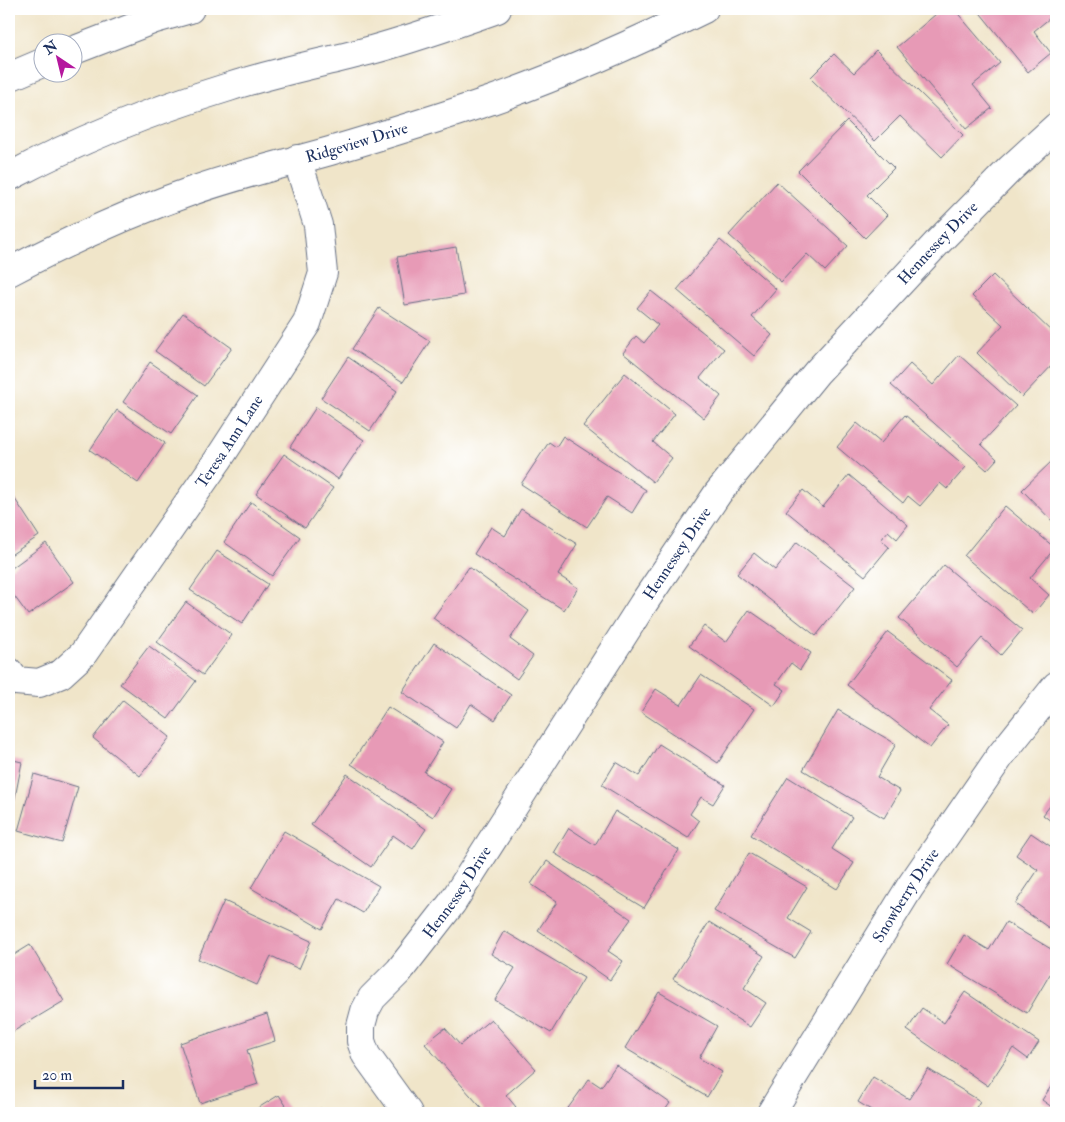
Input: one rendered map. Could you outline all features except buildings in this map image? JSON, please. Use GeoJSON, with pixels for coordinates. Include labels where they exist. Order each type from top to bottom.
{"type":"FeatureCollection","features":[{"type":"Feature","properties":{"kind":"street"},"geometry":{"type":"LineString","coordinates":[[82,47],[155,19],[190,9]]}},
{"type":"Feature","properties":{"kind":"street"},"geometry":{"type":"LineString","coordinates":[[9,177],[93,137],[160,110],[298,67],[368,51],[497,9]]}},
{"type":"Feature","properties":{"kind":"street","name":"Ridgeview Drive"},"geometry":{"type":"LineString","coordinates":[[9,272],[126,216],[192,191],[261,169],[349,145],[492,100],[648,37],[704,9]]}},
{"type":"Feature","properties":{"kind":"street"},"geometry":{"type":"LineString","coordinates":[[9,78],[32,68]]}},
{"type":"Feature","properties":{"kind":"street","name":"Hennessey Drive"},"geometry":{"type":"LineString","coordinates":[[408,1113],[366,1055],[362,1041],[361,1026],[365,1011],[372,998],[398,970],[452,903],[643,604],[718,493],[817,372],[939,241],[1010,169],[1056,127]]}},
{"type":"Feature","properties":{"kind":"street","name":"Teresa Ann Lane"},"geometry":{"type":"LineString","coordinates":[[9,672],[16,680],[39,683],[61,674],[82,654],[218,460],[307,323],[323,273],[318,225],[297,159]]}},
{"type":"Feature","properties":{"kind":"street","name":"Snowberry Drive"},"geometry":{"type":"LineString","coordinates":[[771,1113],[910,887],[1001,755],[1056,686]]}}]}
